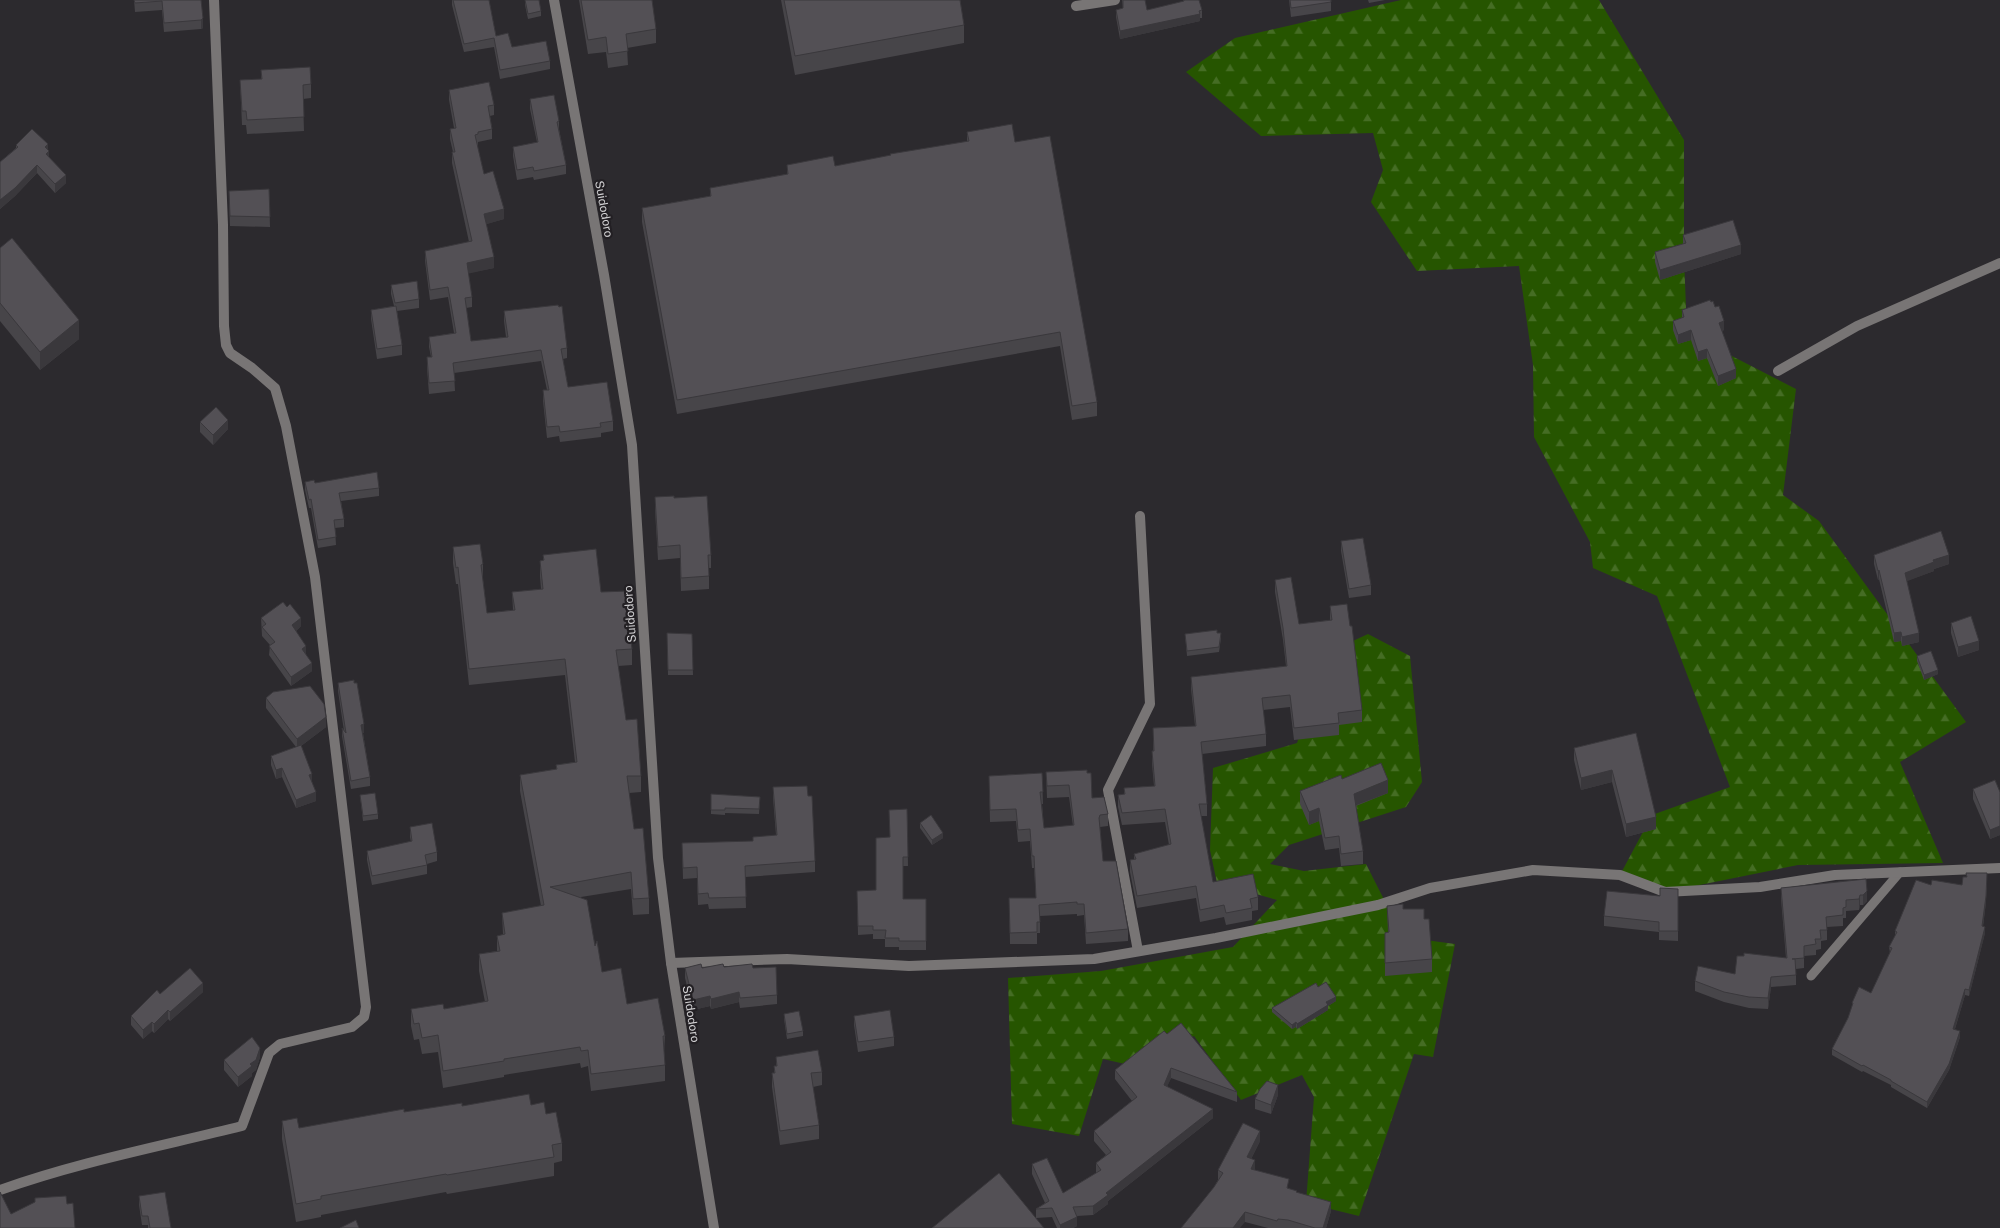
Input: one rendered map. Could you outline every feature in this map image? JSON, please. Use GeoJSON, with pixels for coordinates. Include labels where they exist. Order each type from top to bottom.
{"type":"FeatureCollection","features":[{"type":"Feature","properties":{"kind":"street"},"geometry":{"type":"LineString","coordinates":[[0,1190],[111,1158],[242,1126],[269,1052],[280,1044],[352,1027],[364,1017],[366,1007],[315,577],[286,426],[275,388],[230,352],[226,345],[214,0]]}},
{"type":"Feature","properties":{"kind":"street","name":"Suidodoro"},"geometry":{"type":"LineString","coordinates":[[554,0],[604,275],[632,444],[658,858],[671,963],[714,1228]]}},
{"type":"Feature","properties":{"kind":"street"},"geometry":{"type":"LineString","coordinates":[[1076,6],[1115,0]]}},
{"type":"Feature","properties":{"kind":"street"},"geometry":{"type":"LineString","coordinates":[[1778,371],[1857,326],[2000,262]]}},
{"type":"Feature","properties":{"kind":"street"},"geometry":{"type":"LineString","coordinates":[[1138,951],[1108,790],[1150,704],[1140,516]]}},
{"type":"Feature","properties":{"kind":"street"},"geometry":{"type":"LineString","coordinates":[[671,963],[787,960],[909,966],[1094,959],[1216,938],[1378,905],[1430,888],[1533,870],[1620,875],[1665,892],[1760,887],[1835,875],[2000,868]]}},
{"type":"Feature","properties":{"kind":"lane"},"geometry":{"type":"LineString","coordinates":[[1811,976],[1900,872]]}},
{"type":"Feature","properties":{"kind":"green space"},"geometry":{"type":"Polygon","coordinates":[[[1401,0],[1599,0],[1684,140],[1684,257],[1687,333],[1796,389],[1783,495],[1819,521],[1966,722],[1900,762],[1943,863],[1798,865],[1665,892],[1620,875],[1652,815],[1730,787],[1657,596],[1593,568],[1590,542],[1534,437],[1533,365],[1519,266],[1417,271],[1371,202],[1383,170],[1373,133],[1261,136],[1186,72],[1235,38],[1401,0]]]}},
{"type":"Feature","properties":{"kind":"green space"},"geometry":{"type":"Polygon","coordinates":[[[1368,634],[1410,656],[1422,782],[1406,807],[1289,845],[1270,864],[1304,871],[1366,864],[1403,937],[1455,944],[1433,1057],[1414,1054],[1359,1216],[1306,1203],[1314,1097],[1302,1075],[1241,1100],[1194,1036],[1134,1066],[1103,1059],[1079,1136],[1012,1124],[1008,978],[1101,971],[1233,947],[1277,900],[1217,883],[1210,850],[1213,768],[1297,743],[1327,653],[1368,634]]]}},
{"type":"Feature","properties":{"kind":"building"},"geometry":{"type":"Polygon","coordinates":[[[134,0],[201,0],[203,18],[201,20],[164,23],[162,1],[135,3],[134,0]]]}},
{"type":"Feature","properties":{"kind":"building"},"geometry":{"type":"Polygon","coordinates":[[[453,0],[489,0],[496,36],[508,33],[512,47],[546,41],[550,61],[500,70],[494,38],[464,44],[453,0]]]}},
{"type":"Feature","properties":{"kind":"building"},"geometry":{"type":"Polygon","coordinates":[[[525,0],[539,0],[541,11],[528,14],[525,0]]]}},
{"type":"Feature","properties":{"kind":"building"},"geometry":{"type":"Polygon","coordinates":[[[581,0],[652,0],[656,29],[626,34],[628,51],[608,54],[606,37],[588,40],[581,0]]]}},
{"type":"Feature","properties":{"kind":"building"},"geometry":{"type":"Polygon","coordinates":[[[784,0],[960,0],[964,25],[795,56],[784,0]]]}},
{"type":"Feature","properties":{"kind":"building"},"geometry":{"type":"Polygon","coordinates":[[[1123,0],[1145,0],[1147,10],[1184,0],[1199,0],[1202,10],[1199,11],[1200,14],[1120,31],[1116,10],[1123,8],[1123,0]]]}},
{"type":"Feature","properties":{"kind":"building"},"geometry":{"type":"Polygon","coordinates":[[[1290,0],[1331,0],[1331,2],[1291,8],[1290,0]]]}},
{"type":"Feature","properties":{"kind":"building"},"geometry":{"type":"Polygon","coordinates":[[[310,67],[311,84],[303,85],[304,117],[247,120],[246,111],[242,111],[240,80],[262,79],[261,70],[310,67]]]}},
{"type":"Feature","properties":{"kind":"building"},"geometry":{"type":"Polygon","coordinates":[[[489,82],[494,105],[488,106],[492,129],[478,132],[475,135],[484,174],[493,171],[504,209],[484,214],[494,257],[467,263],[472,297],[465,298],[471,341],[508,337],[504,311],[562,306],[567,348],[561,349],[568,387],[607,382],[613,421],[600,423],[601,427],[560,432],[559,426],[547,427],[543,390],[549,390],[541,350],[453,363],[455,381],[429,383],[427,357],[432,357],[429,337],[456,333],[448,287],[430,290],[425,251],[472,241],[452,152],[455,152],[450,129],[456,128],[449,90],[489,82]]]}},
{"type":"Feature","properties":{"kind":"building"},"geometry":{"type":"Polygon","coordinates":[[[554,95],[559,121],[557,122],[566,165],[534,171],[533,167],[517,170],[513,147],[538,142],[530,99],[554,95]]]}},
{"type":"Feature","properties":{"kind":"building"},"geometry":{"type":"Polygon","coordinates":[[[1012,124],[1015,142],[1050,136],[1097,402],[1072,406],[1060,332],[677,400],[642,208],[711,196],[710,188],[788,174],[787,165],[833,156],[835,166],[890,154],[969,141],[967,132],[1012,124]]]}},
{"type":"Feature","properties":{"kind":"building"},"geometry":{"type":"Polygon","coordinates":[[[32,129],[48,144],[45,147],[49,151],[46,154],[66,175],[55,184],[37,165],[15,188],[0,200],[0,162],[18,147],[16,145],[32,129]]]}},
{"type":"Feature","properties":{"kind":"building"},"geometry":{"type":"Polygon","coordinates":[[[269,189],[270,217],[230,216],[229,191],[269,189]]]}},
{"type":"Feature","properties":{"kind":"building"},"geometry":{"type":"Polygon","coordinates":[[[1733,220],[1741,245],[1660,270],[1655,252],[1686,243],[1683,235],[1733,220]]]}},
{"type":"Feature","properties":{"kind":"building"},"geometry":{"type":"Polygon","coordinates":[[[12,238],[79,320],[40,352],[0,303],[0,248],[12,238]]]}},
{"type":"Feature","properties":{"kind":"building"},"geometry":{"type":"Polygon","coordinates":[[[417,281],[419,299],[395,303],[391,285],[417,281]]]}},
{"type":"Feature","properties":{"kind":"building"},"geometry":{"type":"Polygon","coordinates":[[[1710,300],[1711,302],[1713,301],[1715,307],[1719,306],[1724,321],[1719,323],[1736,369],[1718,376],[1707,349],[1698,352],[1691,330],[1678,335],[1673,321],[1684,317],[1682,310],[1710,300]]]}},
{"type":"Feature","properties":{"kind":"building"},"geometry":{"type":"Polygon","coordinates":[[[396,306],[402,345],[377,349],[371,310],[396,306]]]}},
{"type":"Feature","properties":{"kind":"building"},"geometry":{"type":"Polygon","coordinates":[[[216,407],[228,420],[213,435],[200,422],[216,407]]]}},
{"type":"Feature","properties":{"kind":"building"},"geometry":{"type":"Polygon","coordinates":[[[377,472],[379,488],[339,493],[344,519],[334,520],[336,537],[318,540],[311,499],[309,500],[305,482],[314,480],[315,483],[377,472]]]}},
{"type":"Feature","properties":{"kind":"building"},"geometry":{"type":"Polygon","coordinates":[[[674,496],[674,498],[707,496],[711,555],[708,555],[709,576],[681,578],[680,545],[658,547],[655,497],[674,496]]]}},
{"type":"Feature","properties":{"kind":"building"},"geometry":{"type":"Polygon","coordinates":[[[1941,531],[1949,555],[1905,573],[1919,633],[1902,637],[1901,632],[1894,633],[1874,555],[1941,531]]]}},
{"type":"Feature","properties":{"kind":"building"},"geometry":{"type":"Polygon","coordinates":[[[1363,538],[1371,585],[1349,589],[1341,541],[1363,538]]]}},
{"type":"Feature","properties":{"kind":"building"},"geometry":{"type":"Polygon","coordinates":[[[480,544],[487,613],[515,610],[512,592],[543,589],[540,561],[544,560],[543,555],[596,549],[601,592],[628,591],[632,649],[616,650],[626,720],[637,719],[641,776],[627,776],[634,829],[643,828],[649,898],[633,899],[631,872],[550,887],[587,900],[595,946],[597,941],[602,972],[621,968],[627,1004],[658,998],[665,1036],[663,1036],[665,1065],[591,1074],[588,1050],[581,1051],[580,1047],[443,1071],[438,1035],[422,1038],[419,1023],[414,1024],[411,1009],[443,1004],[444,1009],[488,1001],[479,954],[500,951],[497,936],[505,934],[502,913],[544,905],[520,775],[557,769],[556,765],[577,762],[565,659],[469,669],[458,567],[456,568],[453,547],[480,544]]]}},
{"type":"Feature","properties":{"kind":"building"},"geometry":{"type":"Polygon","coordinates":[[[1291,577],[1299,624],[1332,620],[1330,606],[1347,604],[1350,626],[1352,626],[1362,710],[1338,713],[1339,723],[1294,728],[1290,695],[1262,698],[1266,734],[1201,742],[1207,804],[1199,804],[1213,882],[1253,874],[1258,897],[1250,899],[1252,908],[1226,913],[1224,905],[1200,910],[1196,886],[1137,896],[1130,860],[1136,859],[1134,854],[1171,844],[1165,809],[1122,813],[1118,795],[1125,794],[1124,788],[1155,786],[1152,751],[1154,751],[1153,728],[1196,726],[1191,677],[1287,666],[1275,580],[1291,577]]]}},
{"type":"Feature","properties":{"kind":"building"},"geometry":{"type":"Polygon","coordinates":[[[283,602],[287,607],[290,604],[301,618],[292,625],[306,646],[302,649],[312,663],[291,677],[269,646],[275,642],[262,627],[266,624],[261,618],[283,602]]]}},
{"type":"Feature","properties":{"kind":"building"},"geometry":{"type":"Polygon","coordinates":[[[1971,616],[1979,641],[1958,647],[1951,623],[1971,616]]]}},
{"type":"Feature","properties":{"kind":"building"},"geometry":{"type":"Polygon","coordinates":[[[1217,630],[1217,633],[1221,633],[1219,647],[1187,651],[1185,634],[1217,630]]]}},
{"type":"Feature","properties":{"kind":"building"},"geometry":{"type":"Polygon","coordinates":[[[667,633],[692,634],[693,670],[668,670],[667,633]]]}},
{"type":"Feature","properties":{"kind":"building"},"geometry":{"type":"Polygon","coordinates":[[[1931,651],[1938,670],[1924,675],[1917,656],[1931,651]]]}},
{"type":"Feature","properties":{"kind":"building"},"geometry":{"type":"Polygon","coordinates":[[[354,680],[354,683],[357,683],[364,724],[361,725],[370,777],[351,781],[342,728],[346,733],[338,683],[354,680]]]}},
{"type":"Feature","properties":{"kind":"building"},"geometry":{"type":"Polygon","coordinates":[[[310,686],[324,704],[326,717],[297,739],[266,698],[273,692],[310,686]]]}},
{"type":"Feature","properties":{"kind":"building"},"geometry":{"type":"Polygon","coordinates":[[[1636,733],[1656,817],[1626,824],[1612,770],[1581,778],[1574,748],[1636,733]]]}},
{"type":"Feature","properties":{"kind":"building"},"geometry":{"type":"Polygon","coordinates":[[[301,745],[312,774],[309,775],[316,792],[296,800],[282,768],[276,770],[271,756],[301,745]]]}},
{"type":"Feature","properties":{"kind":"building"},"geometry":{"type":"Polygon","coordinates":[[[1381,763],[1388,780],[1354,794],[1363,851],[1341,854],[1339,836],[1325,838],[1319,808],[1309,812],[1300,791],[1341,775],[1342,779],[1381,763]]]}},
{"type":"Feature","properties":{"kind":"building"},"geometry":{"type":"Polygon","coordinates":[[[1087,770],[1087,773],[1091,773],[1092,798],[1104,797],[1108,814],[1100,815],[1099,818],[1103,861],[1116,861],[1128,929],[1086,933],[1084,904],[1077,904],[1077,902],[1039,905],[1040,922],[1037,922],[1037,932],[1010,933],[1009,898],[1036,898],[1034,856],[1032,856],[1030,829],[1018,830],[1016,809],[990,810],[989,776],[1042,773],[1043,792],[1040,792],[1044,828],[1074,825],[1069,785],[1047,786],[1046,772],[1087,770]]]}},
{"type":"Feature","properties":{"kind":"building"},"geometry":{"type":"Polygon","coordinates":[[[1995,780],[2000,792],[2000,826],[1990,830],[1973,789],[1995,780]]]}},
{"type":"Feature","properties":{"kind":"building"},"geometry":{"type":"Polygon","coordinates":[[[807,786],[808,796],[812,796],[815,861],[745,866],[746,897],[709,898],[708,893],[698,894],[697,867],[683,868],[682,843],[753,841],[753,837],[777,835],[773,787],[807,786]]]}},
{"type":"Feature","properties":{"kind":"building"},"geometry":{"type":"Polygon","coordinates":[[[375,793],[378,814],[363,816],[360,795],[375,793]]]}},
{"type":"Feature","properties":{"kind":"building"},"geometry":{"type":"Polygon","coordinates":[[[711,794],[760,797],[759,809],[725,808],[725,810],[711,810],[711,794]]]}},
{"type":"Feature","properties":{"kind":"building"},"geometry":{"type":"Polygon","coordinates":[[[907,809],[908,857],[903,857],[903,899],[926,899],[926,941],[899,941],[899,938],[885,938],[886,930],[873,930],[873,926],[858,926],[857,891],[876,890],[876,838],[890,837],[889,810],[907,809]]]}},
{"type":"Feature","properties":{"kind":"building"},"geometry":{"type":"Polygon","coordinates":[[[931,815],[943,833],[932,840],[920,823],[931,815]]]}},
{"type":"Feature","properties":{"kind":"building"},"geometry":{"type":"Polygon","coordinates":[[[432,823],[437,852],[425,855],[427,865],[372,876],[367,851],[412,841],[410,827],[432,823]]]}},
{"type":"Feature","properties":{"kind":"building"},"geometry":{"type":"Polygon","coordinates":[[[1966,873],[1987,873],[1982,926],[1985,927],[1969,990],[1965,989],[1953,1029],[1960,1031],[1949,1064],[1927,1102],[1891,1080],[1832,1049],[1848,1018],[1859,987],[1871,993],[1892,948],[1889,947],[1897,932],[1895,931],[1916,880],[1931,885],[1932,880],[1962,885],[1963,877],[1967,877],[1966,873]]]}},
{"type":"Feature","properties":{"kind":"building"},"geometry":{"type":"Polygon","coordinates":[[[1866,879],[1867,891],[1860,895],[1859,899],[1846,900],[1843,915],[1826,917],[1827,930],[1820,930],[1821,939],[1815,939],[1816,944],[1804,946],[1804,958],[1792,959],[1795,959],[1796,975],[1771,977],[1768,998],[1749,997],[1724,992],[1695,981],[1698,966],[1735,974],[1737,956],[1744,956],[1744,953],[1787,958],[1781,888],[1866,879]]]}},
{"type":"Feature","properties":{"kind":"building"},"geometry":{"type":"Polygon","coordinates":[[[1660,888],[1678,889],[1678,931],[1659,931],[1659,922],[1604,916],[1607,891],[1660,896],[1660,888]]]}},
{"type":"Feature","properties":{"kind":"building"},"geometry":{"type":"Polygon","coordinates":[[[1403,904],[1403,909],[1424,909],[1424,919],[1429,919],[1432,959],[1385,963],[1385,933],[1389,932],[1387,906],[1403,904]]]}},
{"type":"Feature","properties":{"kind":"building"},"geometry":{"type":"Polygon","coordinates":[[[701,964],[702,968],[723,964],[724,967],[752,964],[753,968],[776,967],[777,995],[740,998],[739,992],[711,999],[710,996],[693,1000],[685,968],[701,964]]]}},
{"type":"Feature","properties":{"kind":"building"},"geometry":{"type":"Polygon","coordinates":[[[190,968],[203,983],[170,1012],[168,1010],[154,1024],[152,1022],[143,1030],[131,1016],[157,990],[160,994],[190,968]]]}},
{"type":"Feature","properties":{"kind":"building"},"geometry":{"type":"Polygon","coordinates":[[[1326,982],[1336,997],[1326,1002],[1328,1005],[1297,1024],[1296,1022],[1292,1025],[1272,1008],[1316,983],[1318,987],[1326,982]]]}},
{"type":"Feature","properties":{"kind":"building"},"geometry":{"type":"Polygon","coordinates":[[[890,1010],[894,1037],[858,1042],[854,1016],[890,1010]]]}},
{"type":"Feature","properties":{"kind":"building"},"geometry":{"type":"Polygon","coordinates":[[[799,1011],[803,1031],[787,1034],[784,1014],[799,1011]]]}},
{"type":"Feature","properties":{"kind":"building"},"geometry":{"type":"Polygon","coordinates":[[[1181,1023],[1237,1092],[1171,1068],[1164,1085],[1213,1109],[1106,1193],[1108,1195],[1093,1206],[1073,1207],[1077,1217],[1060,1225],[1052,1208],[1036,1209],[1049,1201],[1032,1164],[1047,1158],[1063,1193],[1101,1170],[1096,1163],[1111,1152],[1094,1131],[1137,1097],[1115,1070],[1164,1031],[1167,1034],[1181,1023]]]}},
{"type":"Feature","properties":{"kind":"building"},"geometry":{"type":"Polygon","coordinates":[[[252,1037],[260,1048],[256,1060],[250,1064],[252,1066],[238,1077],[224,1060],[252,1037]]]}},
{"type":"Feature","properties":{"kind":"building"},"geometry":{"type":"Polygon","coordinates":[[[818,1050],[822,1072],[811,1073],[819,1125],[780,1131],[772,1073],[775,1073],[774,1066],[777,1066],[776,1057],[818,1050]]]}},
{"type":"Feature","properties":{"kind":"building"},"geometry":{"type":"Polygon","coordinates":[[[1267,1081],[1278,1085],[1271,1105],[1255,1099],[1267,1081]]]}},
{"type":"Feature","properties":{"kind":"building"},"geometry":{"type":"Polygon","coordinates":[[[529,1094],[531,1105],[544,1102],[546,1114],[556,1112],[562,1143],[552,1145],[554,1157],[321,1196],[321,1199],[296,1204],[282,1121],[297,1118],[299,1128],[404,1109],[404,1112],[462,1103],[462,1106],[529,1094]]]}},
{"type":"Feature","properties":{"kind":"building"},"geometry":{"type":"Polygon","coordinates":[[[1243,1123],[1260,1131],[1247,1157],[1255,1160],[1251,1169],[1289,1179],[1287,1188],[1331,1202],[1323,1228],[1315,1228],[1288,1220],[1278,1219],[1277,1221],[1245,1212],[1233,1228],[1181,1228],[1223,1173],[1218,1170],[1243,1123]]]}},
{"type":"Feature","properties":{"kind":"building"},"geometry":{"type":"Polygon","coordinates":[[[999,1173],[1044,1228],[932,1228],[999,1173]]]}},
{"type":"Feature","properties":{"kind":"building"},"geometry":{"type":"Polygon","coordinates":[[[0,1192],[11,1214],[35,1202],[35,1198],[66,1196],[67,1204],[73,1203],[75,1228],[0,1228],[0,1192]]]}},
{"type":"Feature","properties":{"kind":"building"},"geometry":{"type":"Polygon","coordinates":[[[165,1192],[171,1228],[150,1228],[148,1216],[142,1216],[139,1196],[165,1192]]]}},
{"type":"Feature","properties":{"kind":"building"},"geometry":{"type":"Polygon","coordinates":[[[356,1220],[359,1228],[340,1228],[356,1220]]]}}]}
